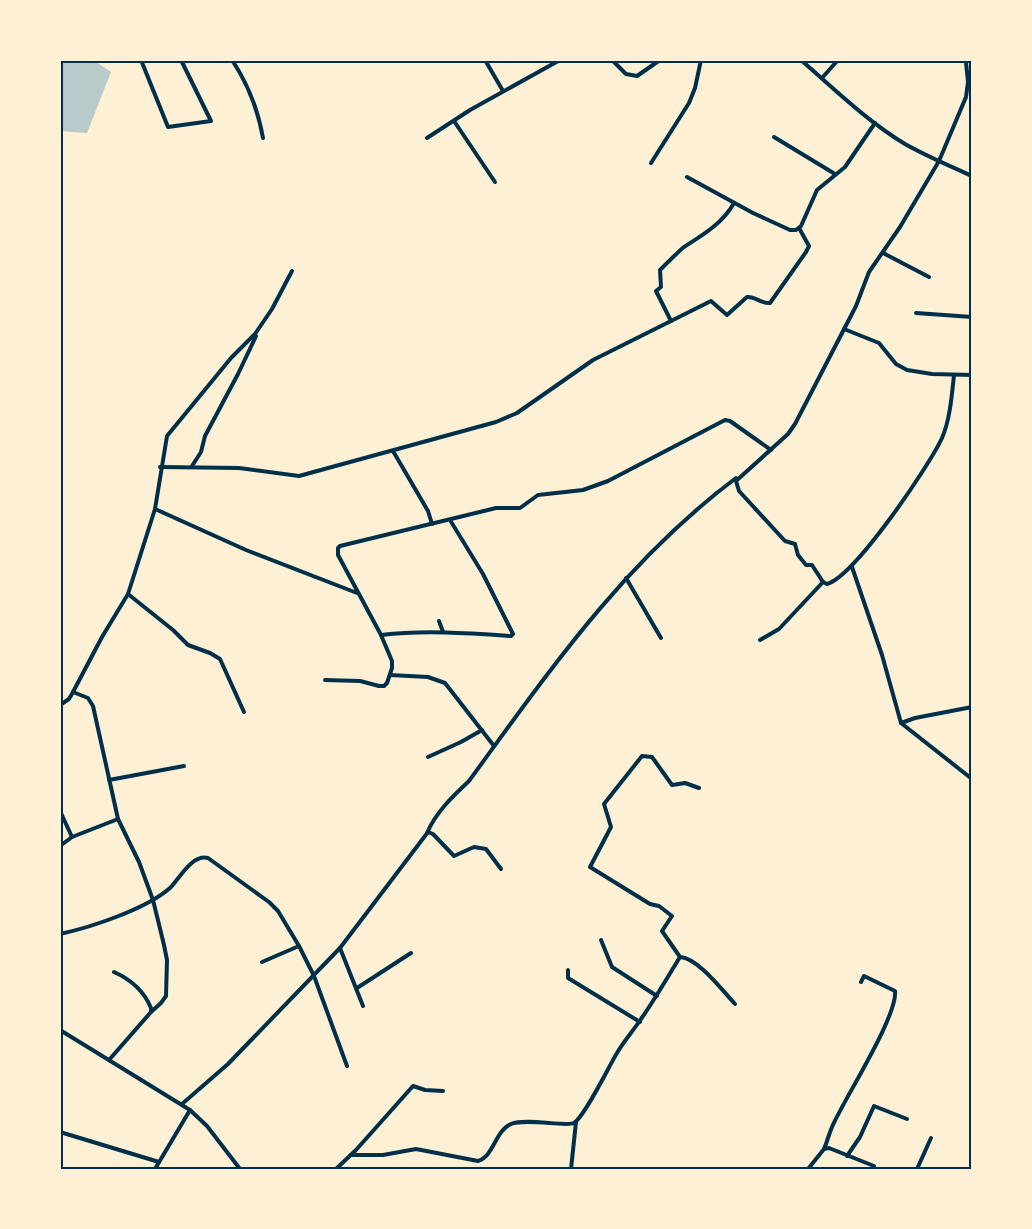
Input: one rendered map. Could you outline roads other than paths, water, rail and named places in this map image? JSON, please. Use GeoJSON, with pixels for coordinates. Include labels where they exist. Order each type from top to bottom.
{"type":"FeatureCollection","features":[{"type":"Feature","properties":{"kind":"street"},"geometry":{"type":"LineString","coordinates":[[141,60],[168,127],[212,121],[181,60]]}},
{"type":"Feature","properties":{"kind":"street"},"geometry":{"type":"LineString","coordinates":[[232,60],[258,112],[263,138]]}},
{"type":"Feature","properties":{"kind":"street"},"geometry":{"type":"LineString","coordinates":[[484,60],[503,91]]}},
{"type":"Feature","properties":{"kind":"street"},"geometry":{"type":"LineString","coordinates":[[427,138],[503,91],[560,60]]}},
{"type":"Feature","properties":{"kind":"street"},"geometry":{"type":"LineString","coordinates":[[612,60],[626,74],[637,76],[660,60]]}},
{"type":"Feature","properties":{"kind":"street"},"geometry":{"type":"LineString","coordinates":[[651,163],[689,103],[701,60]]}},
{"type":"Feature","properties":{"kind":"street"},"geometry":{"type":"LineString","coordinates":[[801,60],[875,123],[904,143],[972,176]]}},
{"type":"Feature","properties":{"kind":"street"},"geometry":{"type":"LineString","coordinates":[[822,78],[838,60]]}},
{"type":"Feature","properties":{"kind":"street"},"geometry":{"type":"LineString","coordinates":[[954,375],[943,435],[917,481],[852,567],[833,583],[823,582],[812,565],[806,565],[798,555],[795,544],[785,541],[739,491],[736,481],[788,434],[795,424],[856,306],[869,272],[939,161],[966,97],[968,82],[965,61],[972,62]]}},
{"type":"Feature","properties":{"kind":"street"},"geometry":{"type":"LineString","coordinates":[[454,121],[495,182]]}},
{"type":"Feature","properties":{"kind":"street"},"geometry":{"type":"LineString","coordinates":[[799,228],[817,190],[845,167],[875,123]]}},
{"type":"Feature","properties":{"kind":"street"},"geometry":{"type":"LineString","coordinates":[[774,137],[835,174]]}},
{"type":"Feature","properties":{"kind":"street"},"geometry":{"type":"LineString","coordinates":[[687,177],[790,230],[799,228]]}},
{"type":"Feature","properties":{"kind":"street"},"geometry":{"type":"LineString","coordinates":[[671,321],[656,291],[661,287],[660,270],[684,247],[704,235],[728,213],[734,203]]}},
{"type":"Feature","properties":{"kind":"street"},"geometry":{"type":"LineString","coordinates":[[160,467],[239,468],[299,476],[496,422],[517,412],[593,360],[711,301],[727,315],[747,297],[770,303],[809,246],[799,228]]}},
{"type":"Feature","properties":{"kind":"street"},"geometry":{"type":"LineString","coordinates":[[883,253],[929,277]]}},
{"type":"Feature","properties":{"kind":"street"},"geometry":{"type":"LineString","coordinates":[[192,466],[201,452],[205,435],[238,374],[261,324],[292,271]]}},
{"type":"Feature","properties":{"kind":"street"},"geometry":{"type":"LineString","coordinates":[[916,313],[972,317]]}},
{"type":"Feature","properties":{"kind":"street"},"geometry":{"type":"LineString","coordinates":[[60,705],[74,692],[102,637],[128,594],[155,509],[160,467],[167,436],[261,324]]}},
{"type":"Feature","properties":{"kind":"street"},"geometry":{"type":"LineString","coordinates":[[844,329],[879,343],[896,364],[907,370],[932,374],[972,375]]}},
{"type":"Feature","properties":{"kind":"street"},"geometry":{"type":"LineString","coordinates":[[326,680],[360,681],[379,686],[387,683],[392,661],[381,635],[338,555],[340,546],[496,508],[520,508],[538,495],[590,488],[645,463],[725,420],[730,421],[771,450]]}},
{"type":"Feature","properties":{"kind":"street"},"geometry":{"type":"LineString","coordinates":[[393,451],[428,511],[432,524]]}},
{"type":"Feature","properties":{"kind":"street"},"geometry":{"type":"LineString","coordinates":[[182,1104],[228,1064],[340,948],[427,833],[432,821],[450,798],[469,781],[564,650],[600,606],[672,532],[716,493],[755,464]]}},
{"type":"Feature","properties":{"kind":"street"},"geometry":{"type":"LineString","coordinates":[[155,509],[246,550],[357,593]]}},
{"type":"Feature","properties":{"kind":"street"},"geometry":{"type":"LineString","coordinates":[[381,635],[443,632],[511,636],[513,634],[483,574],[450,520]]}},
{"type":"Feature","properties":{"kind":"street"},"geometry":{"type":"LineString","coordinates":[[852,567],[882,655],[901,723],[972,779]]}},
{"type":"Feature","properties":{"kind":"street"},"geometry":{"type":"LineString","coordinates":[[626,578],[661,638]]}},
{"type":"Feature","properties":{"kind":"street"},"geometry":{"type":"LineString","coordinates":[[760,640],[779,629],[823,582]]}},
{"type":"Feature","properties":{"kind":"street"},"geometry":{"type":"LineString","coordinates":[[128,594],[188,645],[220,659],[244,712]]}},
{"type":"Feature","properties":{"kind":"street"},"geometry":{"type":"LineString","coordinates":[[439,621],[443,632]]}},
{"type":"Feature","properties":{"kind":"street"},"geometry":{"type":"LineString","coordinates":[[390,675],[428,677],[445,683],[495,746]]}},
{"type":"Feature","properties":{"kind":"street"},"geometry":{"type":"LineString","coordinates":[[74,692],[88,698],[93,706],[118,819],[139,862],[153,900],[167,960],[166,996],[109,1060]]}},
{"type":"Feature","properties":{"kind":"street"},"geometry":{"type":"LineString","coordinates":[[901,723],[972,707]]}},
{"type":"Feature","properties":{"kind":"street"},"geometry":{"type":"LineString","coordinates":[[428,757],[482,730]]}},
{"type":"Feature","properties":{"kind":"street"},"geometry":{"type":"LineString","coordinates":[[680,957],[662,932],[672,916],[659,906],[650,904],[590,867],[611,827],[604,804],[642,756],[652,757],[672,785],[685,783],[699,788]]}},
{"type":"Feature","properties":{"kind":"street"},"geometry":{"type":"LineString","coordinates":[[109,780],[184,766]]}},
{"type":"Feature","properties":{"kind":"street"},"geometry":{"type":"LineString","coordinates":[[60,811],[72,837]]}},
{"type":"Feature","properties":{"kind":"street"},"geometry":{"type":"LineString","coordinates":[[60,846],[72,837],[118,819]]}},
{"type":"Feature","properties":{"kind":"street"},"geometry":{"type":"LineString","coordinates":[[427,833],[433,834],[454,856],[474,847],[486,849],[501,869]]}},
{"type":"Feature","properties":{"kind":"street"},"geometry":{"type":"LineString","coordinates":[[60,934],[111,918],[153,900],[171,886],[191,864],[205,857],[269,902],[278,911],[314,976],[346,1066]]}},
{"type":"Feature","properties":{"kind":"street"},"geometry":{"type":"LineString","coordinates":[[601,940],[612,967],[657,996]]}},
{"type":"Feature","properties":{"kind":"street"},"geometry":{"type":"LineString","coordinates":[[262,962],[299,946]]}},
{"type":"Feature","properties":{"kind":"street"},"geometry":{"type":"LineString","coordinates":[[340,948],[363,1006]]}},
{"type":"Feature","properties":{"kind":"street"},"geometry":{"type":"LineString","coordinates":[[357,988],[411,953]]}},
{"type":"Feature","properties":{"kind":"street"},"geometry":{"type":"LineString","coordinates":[[571,1169],[576,1122],[680,957]]}},
{"type":"Feature","properties":{"kind":"street"},"geometry":{"type":"LineString","coordinates":[[680,957],[686,957],[715,980],[735,1004]]}},
{"type":"Feature","properties":{"kind":"street"},"geometry":{"type":"LineString","coordinates":[[568,970],[568,978],[640,1022]]}},
{"type":"Feature","properties":{"kind":"street"},"geometry":{"type":"LineString","coordinates":[[114,972],[141,990],[150,1004],[151,1012]]}},
{"type":"Feature","properties":{"kind":"street"},"geometry":{"type":"LineString","coordinates":[[808,1169],[824,1149],[831,1128],[882,1031],[896,999],[895,991],[864,976],[861,982]]}},
{"type":"Feature","properties":{"kind":"street"},"geometry":{"type":"LineString","coordinates":[[60,1030],[190,1110],[207,1126],[240,1169]]}},
{"type":"Feature","properties":{"kind":"street"},"geometry":{"type":"LineString","coordinates":[[338,1169],[413,1086],[424,1090],[443,1091]]}},
{"type":"Feature","properties":{"kind":"street"},"geometry":{"type":"LineString","coordinates":[[847,1156],[860,1137],[874,1106],[907,1119]]}},
{"type":"Feature","properties":{"kind":"street"},"geometry":{"type":"LineString","coordinates":[[154,1169],[190,1110]]}},
{"type":"Feature","properties":{"kind":"street"},"geometry":{"type":"LineString","coordinates":[[351,1155],[383,1155],[416,1149],[478,1161],[484,1158],[503,1130],[511,1124],[537,1121],[568,1124],[576,1122]]}},
{"type":"Feature","properties":{"kind":"street"},"geometry":{"type":"LineString","coordinates":[[60,1132],[159,1162]]}},
{"type":"Feature","properties":{"kind":"street"},"geometry":{"type":"LineString","coordinates":[[917,1169],[931,1138]]}},
{"type":"Feature","properties":{"kind":"street"},"geometry":{"type":"LineString","coordinates":[[824,1149],[829,1148],[874,1166]]}}]}
